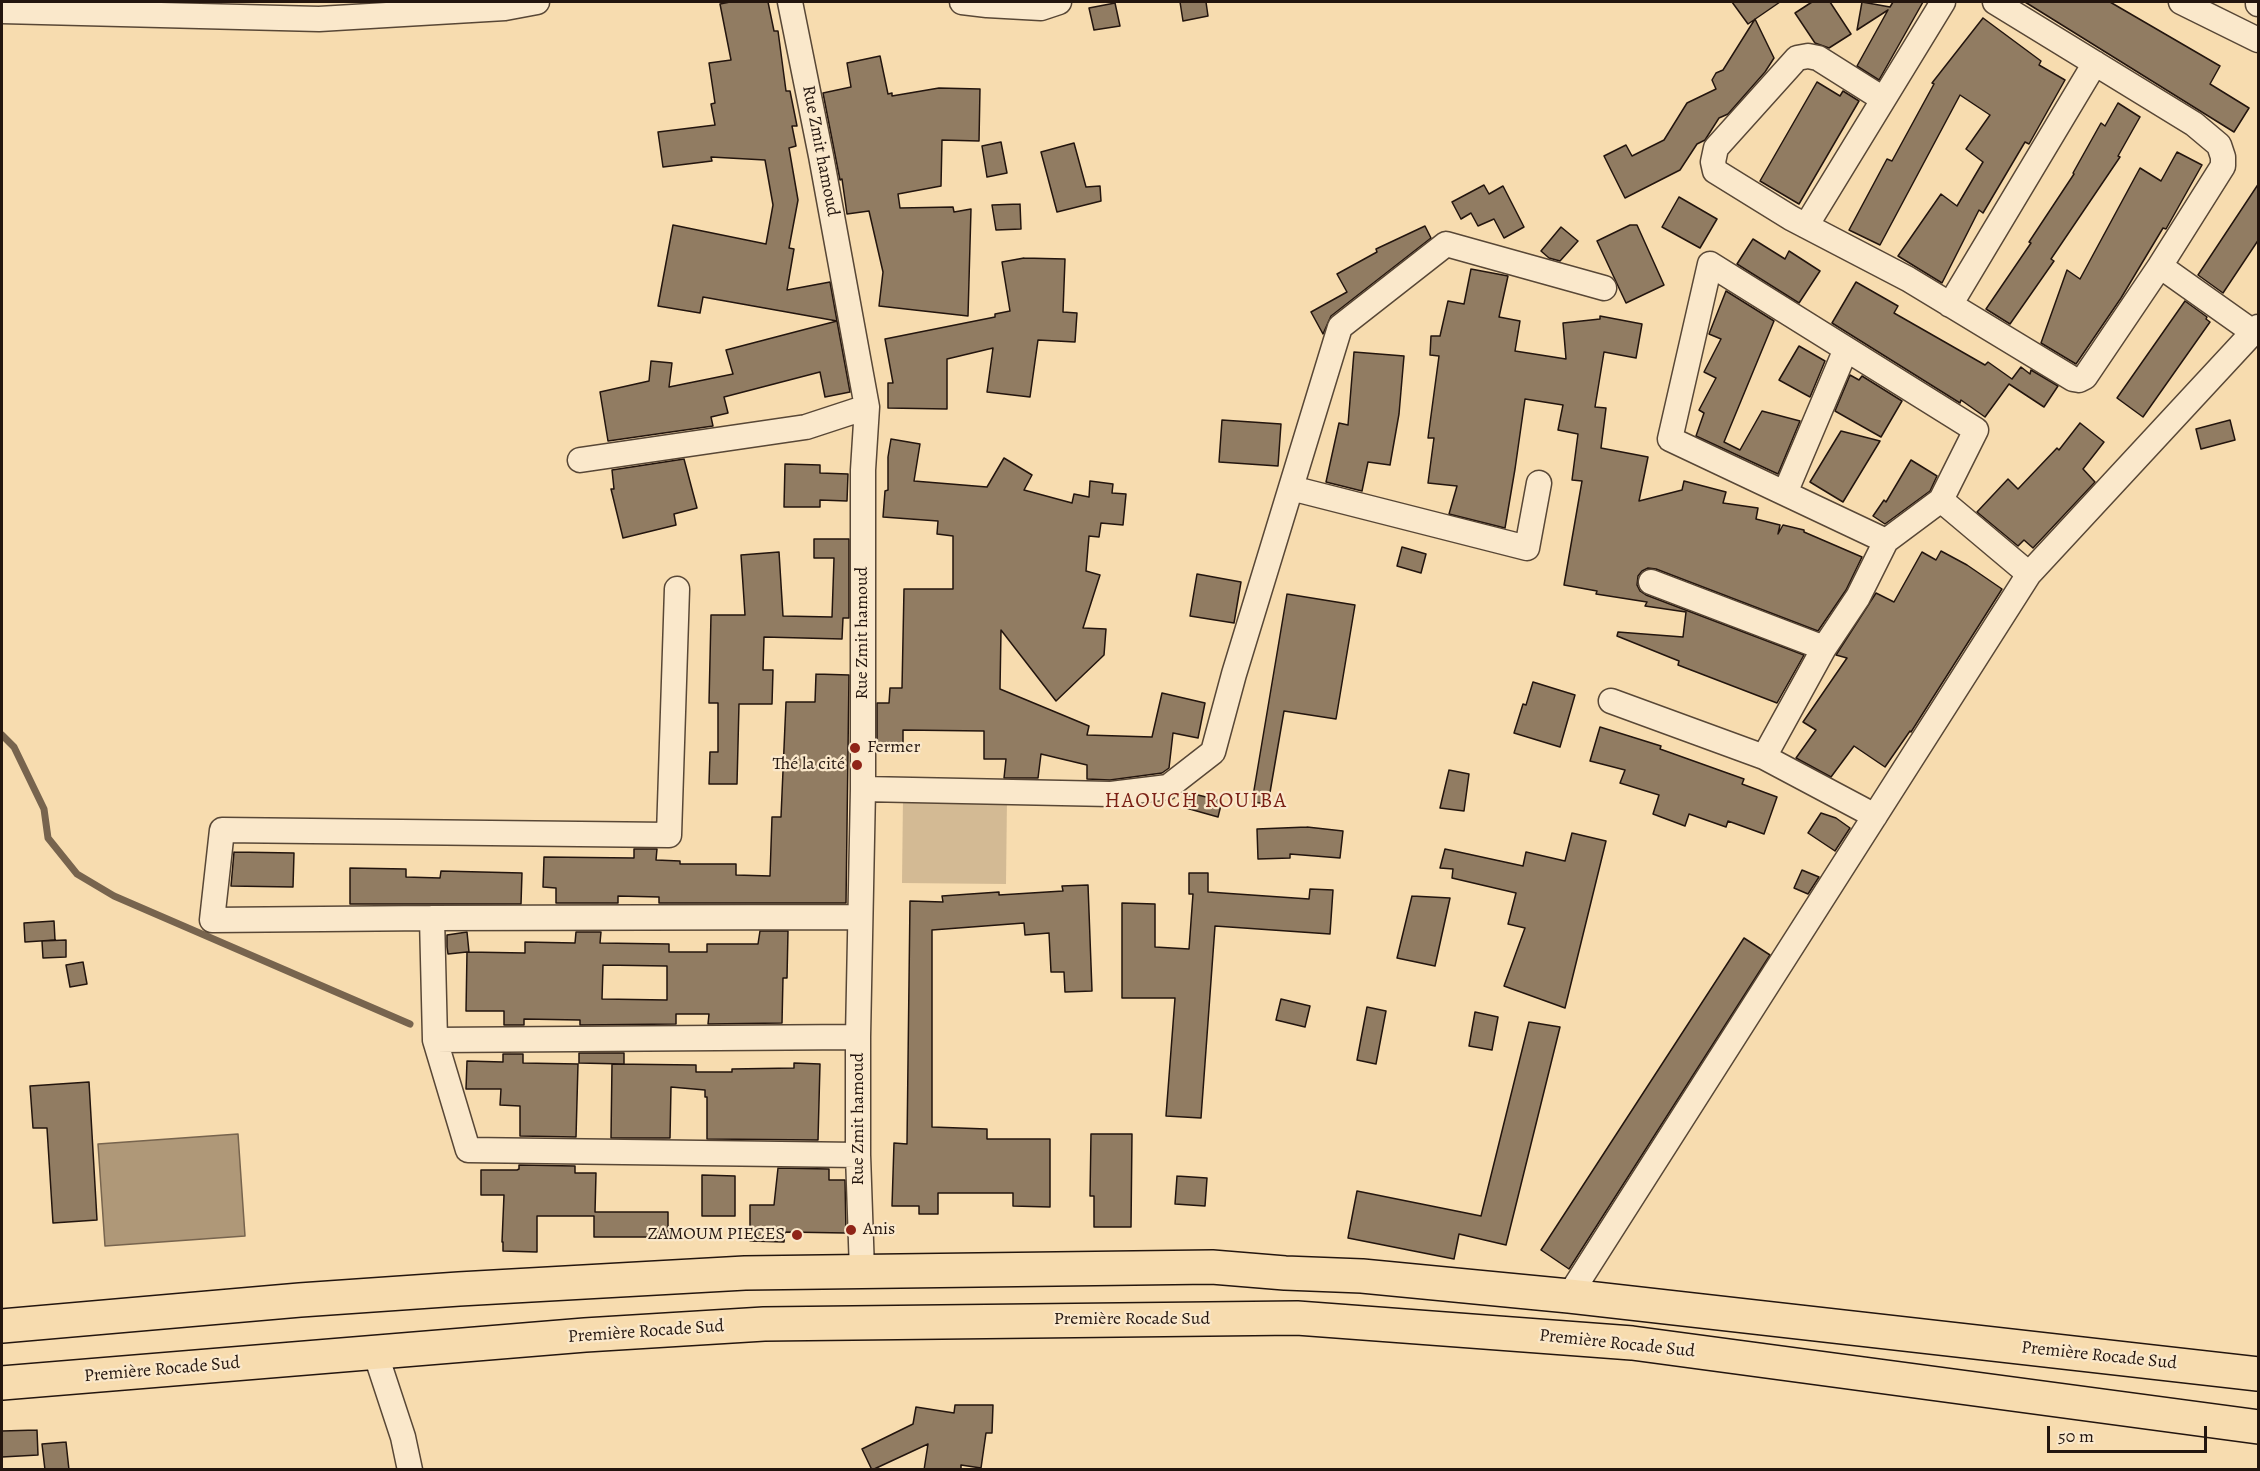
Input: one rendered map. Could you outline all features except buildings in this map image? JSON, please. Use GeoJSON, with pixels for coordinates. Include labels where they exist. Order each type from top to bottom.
{"type":"FeatureCollection","features":[{"type":"Feature","properties":{"kind":"highway","name":"Première Rocade Sud"},"geometry":{"type":"LineString","coordinates":[[2,1326],[300,1300],[745,1273],[1212,1267],[1362,1276],[1569,1296],[2259,1374]]}},
{"type":"Feature","properties":{"kind":"highway","name":"Première Rocade Sud"},"geometry":{"type":"LineString","coordinates":[[2,1383],[585,1335],[764,1324],[1297,1318],[1632,1343],[2259,1427]]}},
{"type":"Feature","properties":{"kind":"street"},"geometry":{"type":"LineString","coordinates":[[2,11],[319,19],[505,8],[537,2]]}},
{"type":"Feature","properties":{"kind":"street","name":"Rue Zmit hamoud"},"geometry":{"type":"LineString","coordinates":[[793,2],[867,407],[863,470],[863,789],[858,1037],[858,1155],[862,1271]]}},
{"type":"Feature","properties":{"kind":"street"},"geometry":{"type":"LineString","coordinates":[[962,2],[1041,8],[1059,2]]}},
{"type":"Feature","properties":{"kind":"street"},"geometry":{"type":"LineString","coordinates":[[1806,226],[1943,2]]}},
{"type":"Feature","properties":{"kind":"street"},"geometry":{"type":"LineString","coordinates":[[1883,99],[1818,58],[1808,56],[1797,58],[1716,148],[1713,162],[1715,171],[1806,226],[1908,279],[2073,379],[2079,380],[2085,377],[2160,266],[2223,166],[2223,157],[2219,145],[2194,124],[1995,2]]}},
{"type":"Feature","properties":{"kind":"street"},"geometry":{"type":"LineString","coordinates":[[2181,2],[2259,40]]}},
{"type":"Feature","properties":{"kind":"street"},"geometry":{"type":"LineString","coordinates":[[1950,305],[2095,63]]}},
{"type":"Feature","properties":{"kind":"street"},"geometry":{"type":"LineString","coordinates":[[863,789],[1111,794],[1168,787],[1213,752],[1234,674],[1340,327],[1446,244],[1604,288]]}},
{"type":"Feature","properties":{"kind":"street"},"geometry":{"type":"LineString","coordinates":[[1764,757],[1824,648],[1858,597],[1886,541],[1941,500],[1976,430],[1710,264],[1670,439],[1886,541]]}},
{"type":"Feature","properties":{"kind":"street"},"geometry":{"type":"LineString","coordinates":[[1569,1296],[2029,574],[2256,329],[2160,266]]}},
{"type":"Feature","properties":{"kind":"street"},"geometry":{"type":"LineString","coordinates":[[1785,493],[1846,349]]}},
{"type":"Feature","properties":{"kind":"street"},"geometry":{"type":"LineString","coordinates":[[580,460],[806,428],[867,407]]}},
{"type":"Feature","properties":{"kind":"street"},"geometry":{"type":"LineString","coordinates":[[1291,488],[1527,548],[1539,483]]}},
{"type":"Feature","properties":{"kind":"street"},"geometry":{"type":"LineString","coordinates":[[1941,500],[2029,574]]}},
{"type":"Feature","properties":{"kind":"street"},"geometry":{"type":"LineString","coordinates":[[1651,582],[1824,648]]}},
{"type":"Feature","properties":{"kind":"street"},"geometry":{"type":"LineString","coordinates":[[677,589],[669,835],[222,830],[212,920],[860,917]]}},
{"type":"Feature","properties":{"kind":"street"},"geometry":{"type":"LineString","coordinates":[[1611,700],[1764,757],[1875,816]]}},
{"type":"Feature","properties":{"kind":"street"},"geometry":{"type":"LineString","coordinates":[[432,918],[435,1040],[468,1150],[858,1155]]}},
{"type":"Feature","properties":{"kind":"street"},"geometry":{"type":"LineString","coordinates":[[435,1040],[858,1037]]}},
{"type":"Feature","properties":{"kind":"street"},"geometry":{"type":"LineString","coordinates":[[375,1352],[403,1437],[410,1470]]}},
{"type":"Feature","properties":{"kind":"shaded area"},"geometry":{"type":"Polygon","coordinates":[[[903,797],[1007,798],[1006,884],[902,883],[903,797]]]}},
{"type":"Feature","properties":{"kind":"shaded area"},"geometry":{"type":"Polygon","coordinates":[[[238,1134],[245,1236],[105,1246],[98,1144],[238,1134]]]}},
{"type":"Feature","properties":{"kind":"waterway"},"geometry":{"type":"LineString","coordinates":[[2,735],[14,747],[44,809],[48,838],[77,874],[114,896],[410,1024]]}},
{"type":"Feature","properties":{"kind":"place","name":"Fermer"},"geometry":{"type":"Point","coordinates":[855,748]}},
{"type":"Feature","properties":{"kind":"place","name":"Thé la cité"},"geometry":{"type":"Point","coordinates":[857,765]}},
{"type":"Feature","properties":{"kind":"place","name":"Anis"},"geometry":{"type":"Point","coordinates":[851,1230]}},
{"type":"Feature","properties":{"kind":"place","name":"ZAMOUM PIECES"},"geometry":{"type":"Point","coordinates":[797,1235]}},
{"type":"Feature","properties":{"kind":"district","name":"HAOUCH ROUIBA"},"geometry":{"type":"Point","coordinates":[1196,802]}}]}
